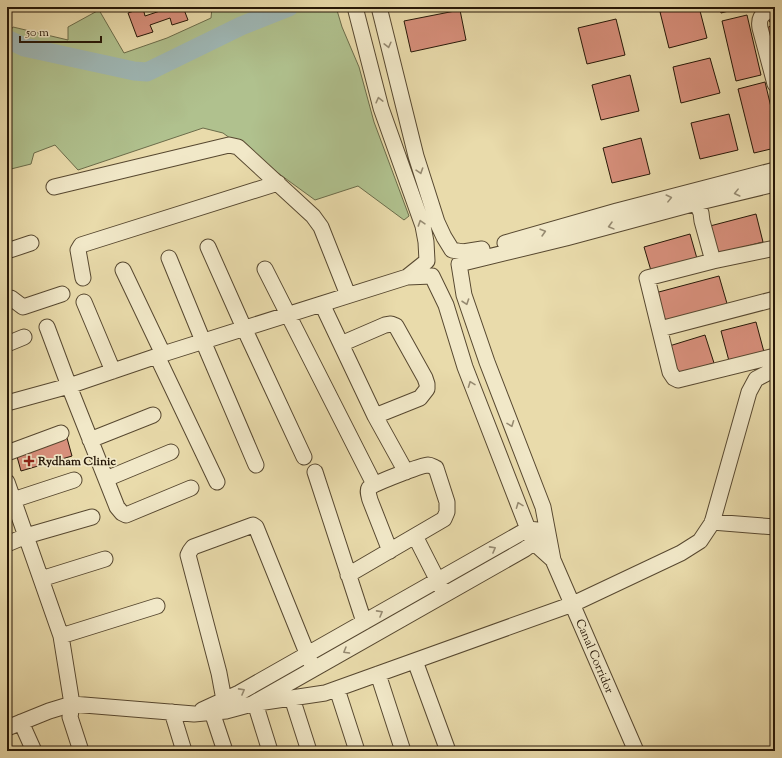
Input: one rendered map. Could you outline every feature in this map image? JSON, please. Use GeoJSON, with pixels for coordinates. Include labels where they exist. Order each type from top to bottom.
{"type":"FeatureCollection","features":[{"type":"Feature","properties":{"kind":"street"},"geometry":{"type":"LineString","coordinates":[[378,7],[416,156],[437,222],[444,237],[456,254],[460,264],[464,295],[543,507],[554,560]]}},
{"type":"Feature","properties":{"kind":"street"},"geometry":{"type":"LineString","coordinates":[[772,7],[762,15],[759,21],[775,84]]}},
{"type":"Feature","properties":{"kind":"street"},"geometry":{"type":"LineString","coordinates":[[356,8],[381,108],[423,226],[426,242],[426,267],[428,272],[432,276],[442,281],[448,280],[456,274],[460,264]]}},
{"type":"Feature","properties":{"kind":"street"},"geometry":{"type":"LineString","coordinates":[[765,48],[775,64]]}},
{"type":"Feature","properties":{"kind":"street"},"geometry":{"type":"LineString","coordinates":[[54,187],[229,145],[238,147],[313,216],[320,226],[348,295]]}},
{"type":"Feature","properties":{"kind":"street"},"geometry":{"type":"LineString","coordinates":[[460,264],[566,238],[775,170]]}},
{"type":"Feature","properties":{"kind":"street"},"geometry":{"type":"LineString","coordinates":[[83,278],[78,250],[81,246],[278,183]]}},
{"type":"Feature","properties":{"kind":"street"},"geometry":{"type":"LineString","coordinates":[[407,277],[426,261],[432,252],[437,249],[447,248],[463,252],[479,250],[617,211],[775,184]]}},
{"type":"Feature","properties":{"kind":"street"},"geometry":{"type":"LineString","coordinates":[[694,197],[701,213],[713,261]]}},
{"type":"Feature","properties":{"kind":"street"},"geometry":{"type":"LineString","coordinates":[[7,251],[31,243]]}},
{"type":"Feature","properties":{"kind":"street"},"geometry":{"type":"LineString","coordinates":[[208,247],[304,457]]}},
{"type":"Feature","properties":{"kind":"street"},"geometry":{"type":"LineString","coordinates":[[775,248],[713,261],[647,278],[670,372],[674,378],[678,380],[775,356]]}},
{"type":"Feature","properties":{"kind":"street"},"geometry":{"type":"LineString","coordinates":[[169,258],[256,465]]}},
{"type":"Feature","properties":{"kind":"street"},"geometry":{"type":"LineString","coordinates":[[265,269],[374,484]]}},
{"type":"Feature","properties":{"kind":"street"},"geometry":{"type":"LineString","coordinates":[[123,270],[217,482]]}},
{"type":"Feature","properties":{"kind":"street"},"geometry":{"type":"LineString","coordinates":[[7,403],[69,386],[203,341],[407,277],[432,276]]}},
{"type":"Feature","properties":{"kind":"street"},"geometry":{"type":"LineString","coordinates":[[432,276],[446,305],[465,367],[531,536],[554,560]]}},
{"type":"Feature","properties":{"kind":"street"},"geometry":{"type":"LineString","coordinates":[[7,298],[11,298],[23,307],[62,294]]}},
{"type":"Feature","properties":{"kind":"street"},"geometry":{"type":"LineString","coordinates":[[660,329],[775,299]]}},
{"type":"Feature","properties":{"kind":"street"},"geometry":{"type":"LineString","coordinates":[[84,302],[113,371]]}},
{"type":"Feature","properties":{"kind":"street"},"geometry":{"type":"LineString","coordinates":[[322,304],[375,416],[406,472]]}},
{"type":"Feature","properties":{"kind":"street"},"geometry":{"type":"LineString","coordinates":[[341,344],[385,325],[391,324],[396,326],[425,378],[427,389],[420,398],[375,416]]}},
{"type":"Feature","properties":{"kind":"street"},"geometry":{"type":"LineString","coordinates":[[47,327],[117,507],[122,513],[126,515],[191,488]]}},
{"type":"Feature","properties":{"kind":"street"},"geometry":{"type":"LineString","coordinates":[[7,344],[24,337]]}},
{"type":"Feature","properties":{"kind":"street"},"geometry":{"type":"LineString","coordinates":[[7,728],[49,711],[72,704],[194,714],[226,711],[254,703],[325,693],[573,604],[681,553],[700,541],[712,522],[749,392],[756,378],[775,369]]}},
{"type":"Feature","properties":{"kind":"street"},"geometry":{"type":"LineString","coordinates":[[90,440],[153,415]]}},
{"type":"Feature","properties":{"kind":"street"},"geometry":{"type":"LineString","coordinates":[[7,453],[60,433]]}},
{"type":"Feature","properties":{"kind":"street"},"geometry":{"type":"LineString","coordinates":[[106,479],[171,452]]}},
{"type":"Feature","properties":{"kind":"street"},"geometry":{"type":"LineString","coordinates":[[348,575],[444,519],[448,512],[447,502],[436,468],[430,464],[374,484],[369,488],[368,492],[370,500],[390,550]]}},
{"type":"Feature","properties":{"kind":"street"},"geometry":{"type":"LineString","coordinates":[[315,472],[364,622]]}},
{"type":"Feature","properties":{"kind":"street"},"geometry":{"type":"LineString","coordinates":[[13,500],[74,480]]}},
{"type":"Feature","properties":{"kind":"street"},"geometry":{"type":"LineString","coordinates":[[7,482],[61,636],[72,704],[70,717],[81,751]]}},
{"type":"Feature","properties":{"kind":"street"},"geometry":{"type":"LineString","coordinates":[[7,544],[26,536],[92,517]]}},
{"type":"Feature","properties":{"kind":"street"},"geometry":{"type":"LineString","coordinates":[[712,522],[775,527]]}},
{"type":"Feature","properties":{"kind":"street"},"geometry":{"type":"LineString","coordinates":[[224,700],[219,673],[188,555],[193,547],[253,525],[256,527],[314,669]]}},
{"type":"Feature","properties":{"kind":"street"},"geometry":{"type":"LineString","coordinates":[[194,714],[239,693],[437,581],[531,536],[548,532]]}},
{"type":"Feature","properties":{"kind":"street"},"geometry":{"type":"LineString","coordinates":[[415,536],[445,594]]}},
{"type":"Feature","properties":{"kind":"street"},"geometry":{"type":"LineString","coordinates":[[254,703],[525,549],[531,536]]}},
{"type":"Feature","properties":{"kind":"street"},"geometry":{"type":"LineString","coordinates":[[41,579],[105,559]]}},
{"type":"Feature","properties":{"kind":"street","name":"Canal Corridor"},"geometry":{"type":"LineString","coordinates":[[554,560],[636,751]]}},
{"type":"Feature","properties":{"kind":"street"},"geometry":{"type":"LineString","coordinates":[[61,636],[157,606]]}},
{"type":"Feature","properties":{"kind":"street"},"geometry":{"type":"LineString","coordinates":[[415,661],[448,751]]}},
{"type":"Feature","properties":{"kind":"street"},"geometry":{"type":"LineString","coordinates":[[378,674],[403,751]]}},
{"type":"Feature","properties":{"kind":"street"},"geometry":{"type":"LineString","coordinates":[[337,689],[357,751]]}},
{"type":"Feature","properties":{"kind":"street"},"geometry":{"type":"LineString","coordinates":[[292,698],[309,751]]}},
{"type":"Feature","properties":{"kind":"street"},"geometry":{"type":"LineString","coordinates":[[254,703],[270,751]]}},
{"type":"Feature","properties":{"kind":"street"},"geometry":{"type":"LineString","coordinates":[[172,712],[184,751]]}},
{"type":"Feature","properties":{"kind":"street"},"geometry":{"type":"LineString","coordinates":[[212,712],[225,751]]}},
{"type":"Feature","properties":{"kind":"street"},"geometry":{"type":"LineString","coordinates":[[21,722],[34,751]]}},
{"type":"Feature","properties":{"kind":"green space"},"geometry":{"type":"Polygon","coordinates":[[[212,7],[336,7],[342,27],[359,67],[374,122],[409,216],[404,220],[358,186],[315,200],[223,133],[203,128],[78,170],[55,145],[34,153],[31,164],[7,170],[7,35],[13,27],[68,40],[68,27],[99,10],[124,53],[167,38],[211,18],[212,7]]]}},
{"type":"Feature","properties":{"kind":"building"},"geometry":{"type":"Polygon","coordinates":[[[165,7],[183,7],[188,20],[172,25],[170,18],[150,25],[153,32],[137,37],[128,13],[143,8],[145,16],[166,9],[165,7]]]}},
{"type":"Feature","properties":{"kind":"building"},"geometry":{"type":"Polygon","coordinates":[[[681,7],[699,7],[707,38],[669,48],[660,12],[681,7]]]}},
{"type":"Feature","properties":{"kind":"building"},"geometry":{"type":"Polygon","coordinates":[[[720,7],[744,7],[721,13],[720,7]]]}},
{"type":"Feature","properties":{"kind":"building"},"geometry":{"type":"Polygon","coordinates":[[[460,10],[466,40],[411,52],[404,21],[460,10]]]}},
{"type":"Feature","properties":{"kind":"building"},"geometry":{"type":"Polygon","coordinates":[[[775,10],[775,54],[766,40],[764,30],[772,25],[766,16],[775,10]]]}},
{"type":"Feature","properties":{"kind":"building"},"geometry":{"type":"Polygon","coordinates":[[[747,15],[761,75],[736,81],[722,21],[747,15]]]}},
{"type":"Feature","properties":{"kind":"building"},"geometry":{"type":"Polygon","coordinates":[[[616,19],[625,55],[587,64],[578,28],[616,19]]]}},
{"type":"Feature","properties":{"kind":"building"},"geometry":{"type":"Polygon","coordinates":[[[710,58],[720,93],[681,103],[673,67],[710,58]]]}},
{"type":"Feature","properties":{"kind":"building"},"geometry":{"type":"Polygon","coordinates":[[[630,75],[639,111],[601,120],[592,85],[630,75]]]}},
{"type":"Feature","properties":{"kind":"building"},"geometry":{"type":"Polygon","coordinates":[[[765,82],[775,124],[775,148],[754,153],[738,89],[765,82]]]}},
{"type":"Feature","properties":{"kind":"building"},"geometry":{"type":"Polygon","coordinates":[[[729,114],[738,150],[700,159],[691,123],[729,114]]]}},
{"type":"Feature","properties":{"kind":"building"},"geometry":{"type":"Polygon","coordinates":[[[641,138],[650,174],[612,183],[603,148],[641,138]]]}},
{"type":"Feature","properties":{"kind":"building"},"geometry":{"type":"Polygon","coordinates":[[[756,214],[763,242],[717,254],[710,226],[756,214]]]}},
{"type":"Feature","properties":{"kind":"building"},"geometry":{"type":"Polygon","coordinates":[[[690,234],[698,262],[652,274],[644,247],[690,234]]]}},
{"type":"Feature","properties":{"kind":"building"},"geometry":{"type":"Polygon","coordinates":[[[719,276],[728,307],[663,325],[655,293],[719,276]]]}},
{"type":"Feature","properties":{"kind":"building"},"geometry":{"type":"Polygon","coordinates":[[[756,322],[764,352],[729,361],[721,331],[756,322]]]}},
{"type":"Feature","properties":{"kind":"building"},"geometry":{"type":"Polygon","coordinates":[[[705,335],[714,363],[675,375],[666,347],[705,335]]]}},
{"type":"Feature","properties":{"kind":"building"},"geometry":{"type":"Polygon","coordinates":[[[67,438],[72,456],[21,471],[16,453],[67,438]]]}},
{"type":"Feature","properties":{"kind":"waterway"},"geometry":{"type":"LineString","coordinates":[[7,39],[24,47],[134,71],[147,72],[241,26],[289,7]]}},
{"type":"Feature","properties":{"kind":"place","name":"Rydham Clinic"},"geometry":{"type":"Point","coordinates":[29,461]}}]}
